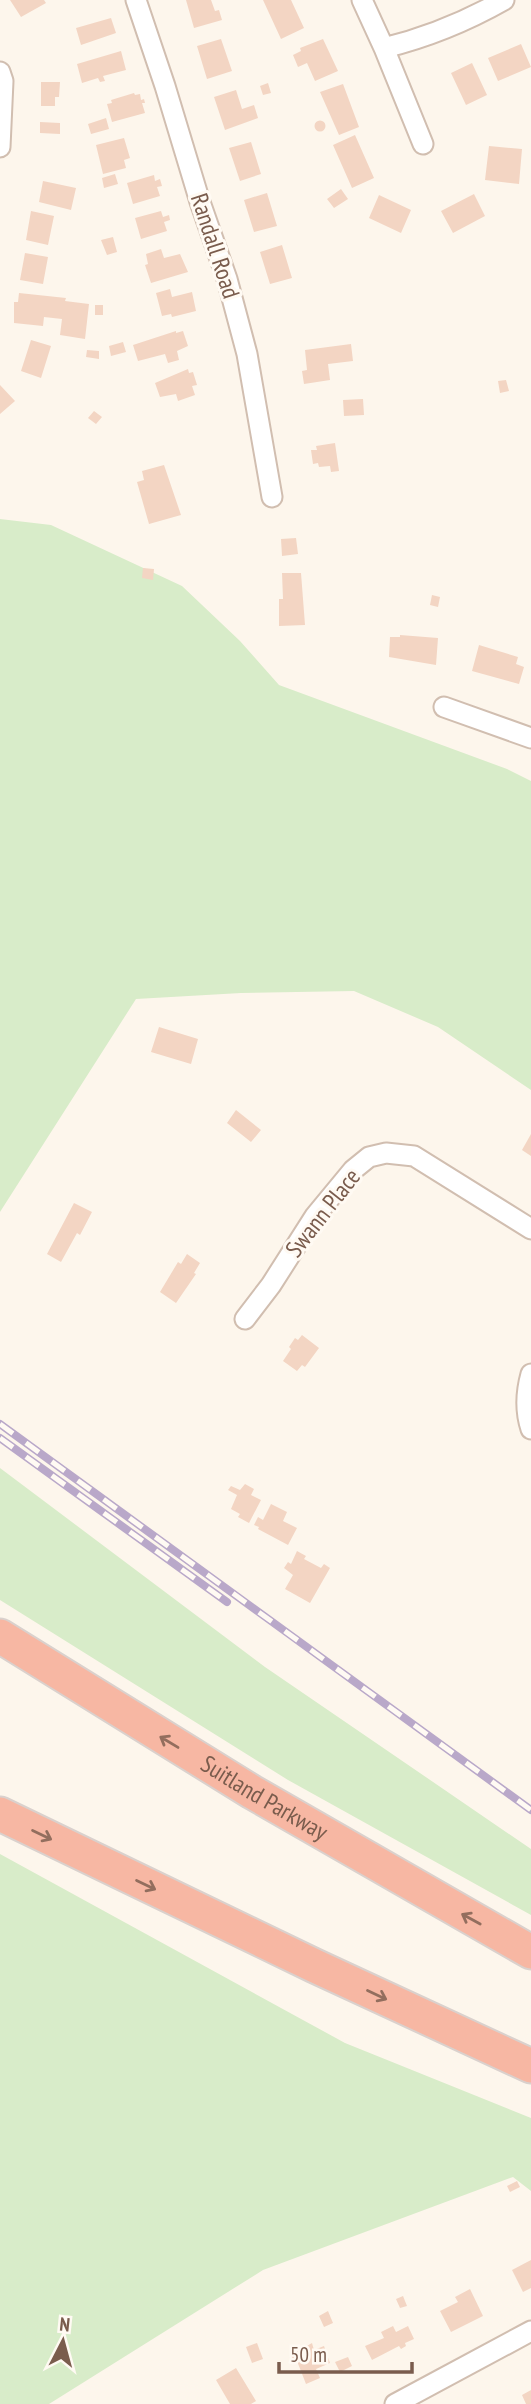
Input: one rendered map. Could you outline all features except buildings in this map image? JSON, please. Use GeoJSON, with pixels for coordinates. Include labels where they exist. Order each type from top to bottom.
{"type":"FeatureCollection","features":[{"type":"Feature","properties":{"kind":"highway","name":"Suitland Parkway"},"geometry":{"type":"LineString","coordinates":[[0,1636],[252,1792],[531,1952]]}},
{"type":"Feature","properties":{"kind":"highway"},"geometry":{"type":"LineString","coordinates":[[0,1814],[531,2066]]}},
{"type":"Feature","properties":{"kind":"street","name":"Randall Road"},"geometry":{"type":"LineString","coordinates":[[136,0],[227,279],[247,354],[272,497]]}},
{"type":"Feature","properties":{"kind":"street"},"geometry":{"type":"LineString","coordinates":[[362,0],[423,144]]}},
{"type":"Feature","properties":{"kind":"street"},"geometry":{"type":"LineString","coordinates":[[384,48],[453,25],[504,0]]}},
{"type":"Feature","properties":{"kind":"street"},"geometry":{"type":"LineString","coordinates":[[0,72],[3,81],[0,147]]}},
{"type":"Feature","properties":{"kind":"street"},"geometry":{"type":"LineString","coordinates":[[444,707],[531,738]]}},
{"type":"Feature","properties":{"kind":"street","name":"Swann Place"},"geometry":{"type":"LineString","coordinates":[[245,1319],[271,1285],[315,1216],[353,1170],[369,1157],[386,1153],[414,1156],[531,1229]]}},
{"type":"Feature","properties":{"kind":"street"},"geometry":{"type":"LineString","coordinates":[[531,1374],[527,1390],[531,1429]]}},
{"type":"Feature","properties":{"kind":"street"},"geometry":{"type":"LineString","coordinates":[[395,2404],[531,2331]]}},
{"type":"Feature","properties":{"kind":"green space"},"geometry":{"type":"Polygon","coordinates":[[[0,519],[51,525],[182,586],[240,641],[279,685],[507,769],[531,781],[531,1090],[438,1027],[354,991],[241,993],[136,999],[0,1212],[0,519]]]}},
{"type":"Feature","properties":{"kind":"green space"},"geometry":{"type":"Polygon","coordinates":[[[0,1468],[265,1667],[531,1849],[531,1915],[288,1780],[0,1600],[0,1468]]]}},
{"type":"Feature","properties":{"kind":"green space"},"geometry":{"type":"Polygon","coordinates":[[[0,1854],[345,2043],[531,2118],[531,2191],[513,2177],[263,2270],[49,2404],[0,2404],[0,1854]]]}},
{"type":"Feature","properties":{"kind":"railway"},"geometry":{"type":"LineString","coordinates":[[0,1424],[531,1810]]}},
{"type":"Feature","properties":{"kind":"railway"},"geometry":{"type":"LineString","coordinates":[[0,1438],[227,1602]]}}]}
